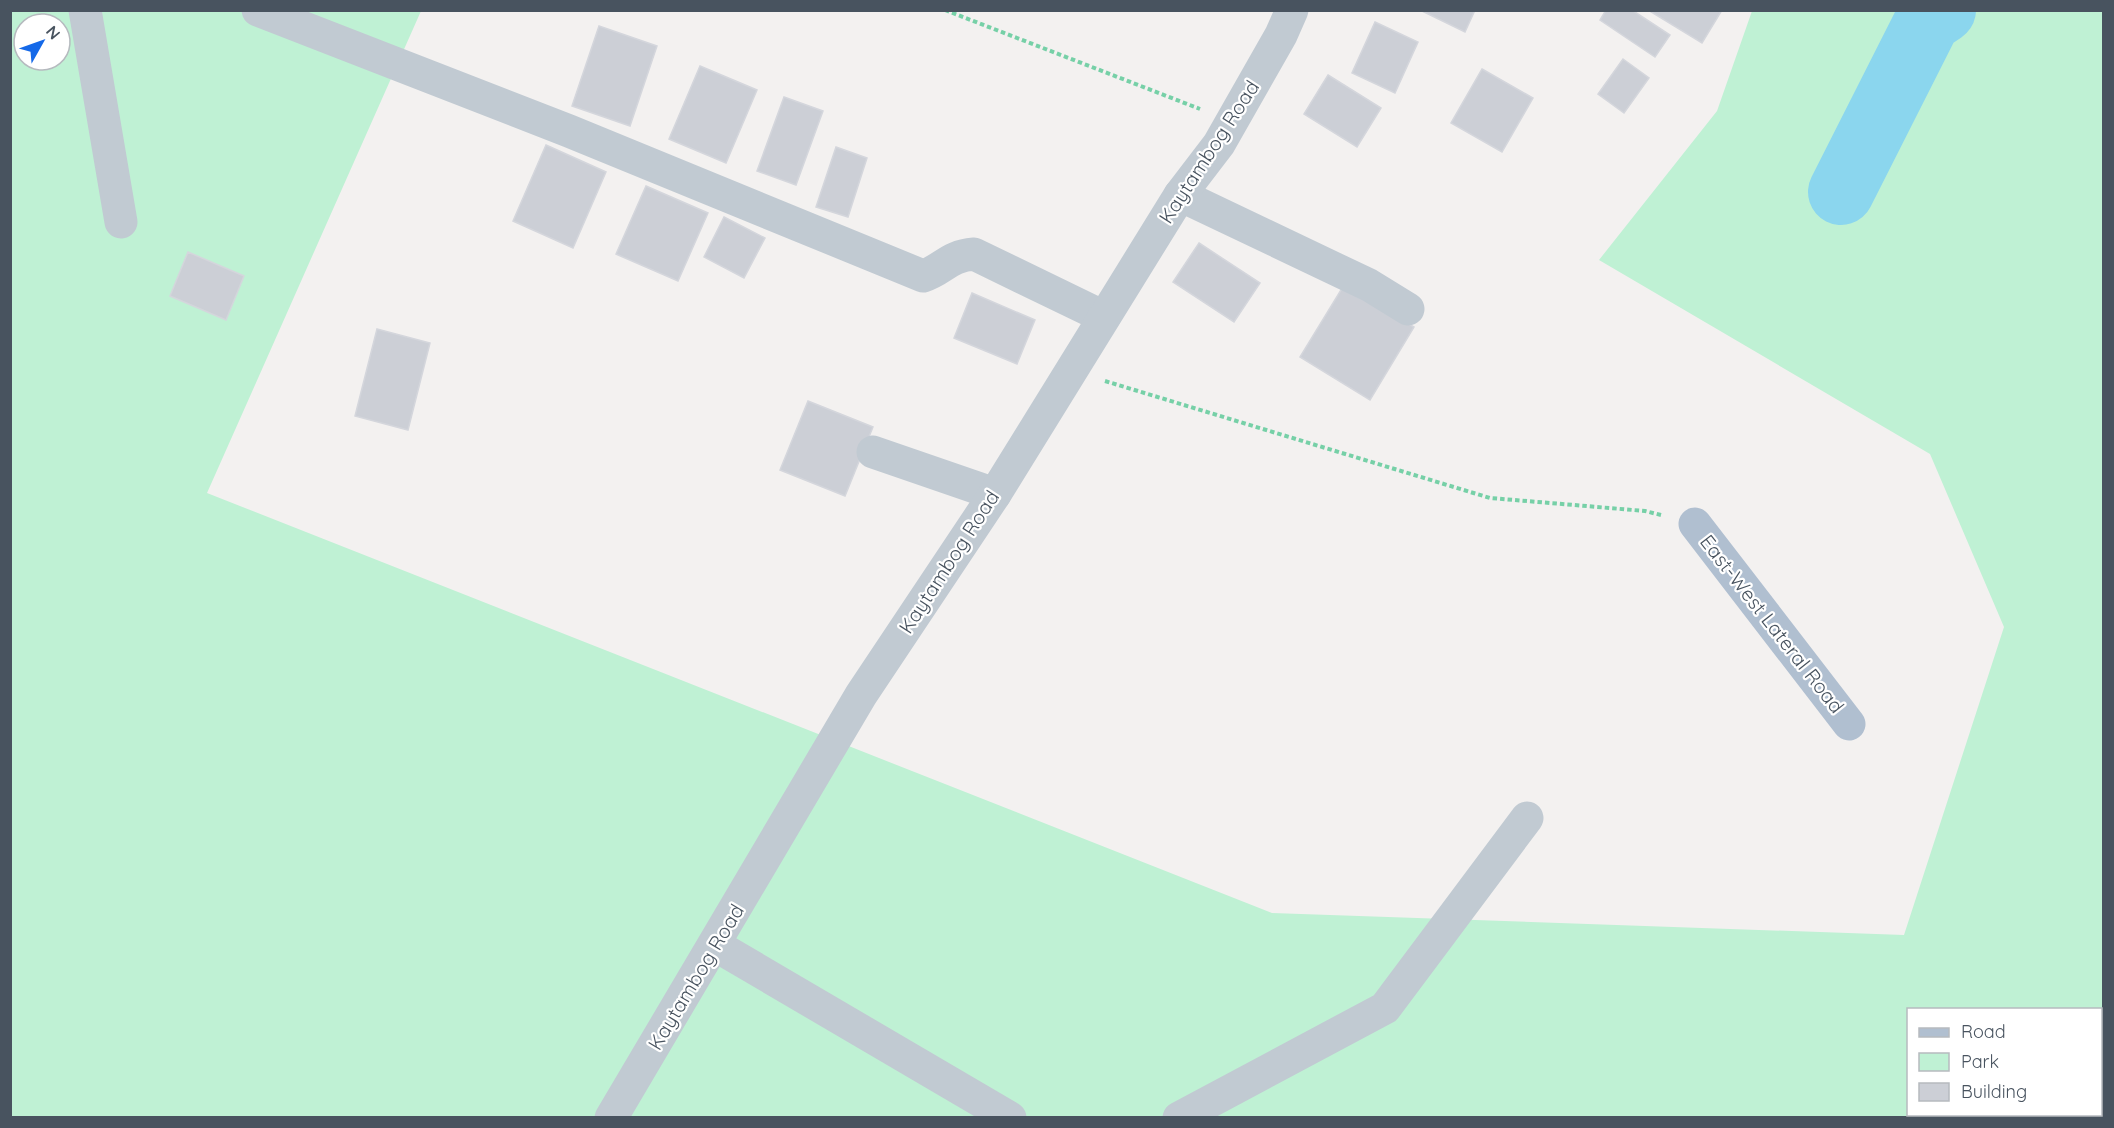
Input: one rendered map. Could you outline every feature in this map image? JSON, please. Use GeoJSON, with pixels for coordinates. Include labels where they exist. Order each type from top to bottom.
{"type":"FeatureCollection","features":[{"type":"Feature","properties":{"kind":"main road","name":"East-West Lateral Road"},"geometry":{"type":"LineString","coordinates":[[1695,524],[1849,724]]}},
{"type":"Feature","properties":{"kind":"street"},"geometry":{"type":"LineString","coordinates":[[85,10],[121,222]]}},
{"type":"Feature","properties":{"kind":"street"},"geometry":{"type":"LineString","coordinates":[[258,10],[569,131],[923,276],[959,255],[974,254],[1104,317]]}},
{"type":"Feature","properties":{"kind":"street","name":"Kaytambog Road"},"geometry":{"type":"LineString","coordinates":[[611,1118],[861,695],[995,494],[1180,195],[1219,144],[1281,35],[1292,10]]}},
{"type":"Feature","properties":{"kind":"street"},"geometry":{"type":"LineString","coordinates":[[1180,195],[1369,285],[1408,309]]}},
{"type":"Feature","properties":{"kind":"street"},"geometry":{"type":"LineString","coordinates":[[873,452],[995,494]]}},
{"type":"Feature","properties":{"kind":"street"},"geometry":{"type":"LineString","coordinates":[[1179,1118],[1384,1008],[1527,818]]}},
{"type":"Feature","properties":{"kind":"street"},"geometry":{"type":"LineString","coordinates":[[715,945],[1010,1118]]}},
{"type":"Feature","properties":{"kind":"path"},"geometry":{"type":"LineString","coordinates":[[945,10],[1232,122]]}},
{"type":"Feature","properties":{"kind":"path"},"geometry":{"type":"LineString","coordinates":[[1070,370],[1490,498],[1645,511],[1695,524]]}},
{"type":"Feature","properties":{"kind":"green space"},"geometry":{"type":"Polygon","coordinates":[[[10,11],[421,11],[207,493],[1272,913],[1904,935],[2004,627],[1930,454],[1599,260],[1717,111],[1752,11],[2103,11],[2103,1117],[11,1117],[10,11]]]}},
{"type":"Feature","properties":{"kind":"building"},"geometry":{"type":"Polygon","coordinates":[[[1420,10],[1475,10],[1465,32],[1420,10]]]}},
{"type":"Feature","properties":{"kind":"building"},"geometry":{"type":"Polygon","coordinates":[[[1606,10],[1632,10],[1670,35],[1655,57],[1600,20],[1606,10]]]}},
{"type":"Feature","properties":{"kind":"building"},"geometry":{"type":"Polygon","coordinates":[[[1648,10],[1722,10],[1702,43],[1648,10]]]}},
{"type":"Feature","properties":{"kind":"building"},"geometry":{"type":"Polygon","coordinates":[[[1375,22],[1418,42],[1395,93],[1352,73],[1375,22]]]}},
{"type":"Feature","properties":{"kind":"building"},"geometry":{"type":"Polygon","coordinates":[[[599,26],[657,46],[630,126],[572,106],[599,26]]]}},
{"type":"Feature","properties":{"kind":"building"},"geometry":{"type":"Polygon","coordinates":[[[1623,59],[1649,78],[1624,113],[1598,94],[1623,59]]]}},
{"type":"Feature","properties":{"kind":"building"},"geometry":{"type":"Polygon","coordinates":[[[700,66],[757,90],[726,163],[669,139],[700,66]]]}},
{"type":"Feature","properties":{"kind":"building"},"geometry":{"type":"Polygon","coordinates":[[[1482,69],[1533,98],[1502,152],[1451,123],[1482,69]]]}},
{"type":"Feature","properties":{"kind":"building"},"geometry":{"type":"Polygon","coordinates":[[[1328,75],[1381,108],[1357,147],[1304,114],[1328,75]]]}},
{"type":"Feature","properties":{"kind":"building"},"geometry":{"type":"Polygon","coordinates":[[[784,97],[823,111],[796,185],[757,171],[784,97]]]}},
{"type":"Feature","properties":{"kind":"building"},"geometry":{"type":"Polygon","coordinates":[[[546,145],[606,172],[573,248],[513,221],[546,145]]]}},
{"type":"Feature","properties":{"kind":"building"},"geometry":{"type":"Polygon","coordinates":[[[836,147],[867,158],[848,217],[816,207],[836,147]]]}},
{"type":"Feature","properties":{"kind":"building"},"geometry":{"type":"Polygon","coordinates":[[[646,186],[708,213],[678,281],[616,254],[646,186]]]}},
{"type":"Feature","properties":{"kind":"building"},"geometry":{"type":"Polygon","coordinates":[[[724,217],[765,238],[744,278],[704,257],[724,217]]]}},
{"type":"Feature","properties":{"kind":"building"},"geometry":{"type":"Polygon","coordinates":[[[1199,243],[1260,283],[1234,322],[1173,282],[1199,243]]]}},
{"type":"Feature","properties":{"kind":"building"},"geometry":{"type":"Polygon","coordinates":[[[188,252],[244,276],[226,320],[170,296],[188,252]]]}},
{"type":"Feature","properties":{"kind":"building"},"geometry":{"type":"Polygon","coordinates":[[[1344,285],[1414,327],[1370,400],[1300,357],[1344,285]]]}},
{"type":"Feature","properties":{"kind":"building"},"geometry":{"type":"Polygon","coordinates":[[[972,293],[1035,320],[1017,364],[954,338],[972,293]]]}},
{"type":"Feature","properties":{"kind":"building"},"geometry":{"type":"Polygon","coordinates":[[[377,329],[430,343],[408,430],[355,416],[377,329]]]}},
{"type":"Feature","properties":{"kind":"building"},"geometry":{"type":"Polygon","coordinates":[[[808,401],[873,427],[845,496],[780,470],[808,401]]]}},
{"type":"Feature","properties":{"kind":"waterway"},"geometry":{"type":"LineString","coordinates":[[1841,192],[1928,20],[1943,10]]}}]}
